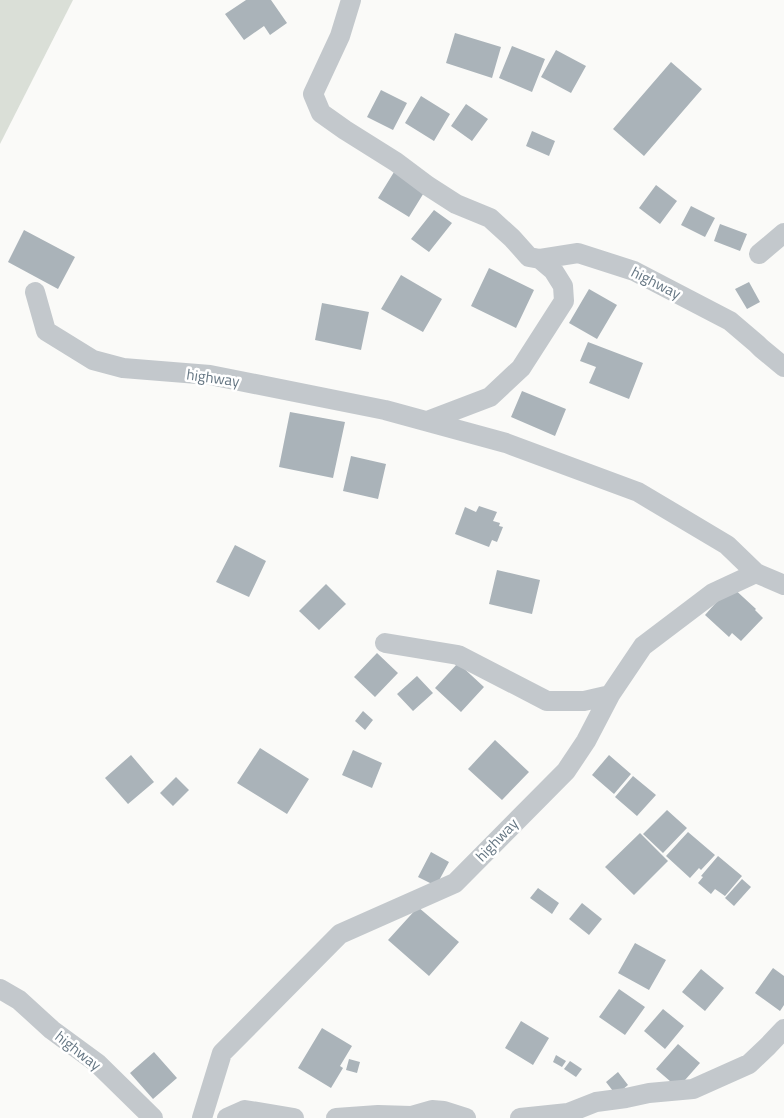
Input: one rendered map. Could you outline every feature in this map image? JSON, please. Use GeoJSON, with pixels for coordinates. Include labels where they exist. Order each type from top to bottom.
{"type":"FeatureCollection","features":[{"type":"Feature","properties":{"kind":"street"},"geometry":{"type":"LineString","coordinates":[[352,0],[340,36],[313,94],[321,113],[456,204],[490,218],[529,257],[540,259],[553,270],[562,286],[564,300],[522,368],[490,397],[427,421]]}},
{"type":"Feature","properties":{"kind":"street"},"geometry":{"type":"LineString","coordinates":[[784,232],[759,253],[784,250]]}},
{"type":"Feature","properties":{"kind":"street","name":"highway"},"geometry":{"type":"LineString","coordinates":[[540,259],[578,253],[634,271],[730,321],[784,366]]}},
{"type":"Feature","properties":{"kind":"street","name":"highway"},"geometry":{"type":"LineString","coordinates":[[35,292],[46,331],[92,360],[123,368],[210,375],[385,410],[506,443],[638,492],[727,545],[756,573],[784,585]]}},
{"type":"Feature","properties":{"kind":"street","name":"highway"},"geometry":{"type":"LineString","coordinates":[[202,1118],[222,1053],[340,934],[455,883],[566,771],[586,740],[610,695],[643,646],[713,592],[756,573]]}},
{"type":"Feature","properties":{"kind":"street"},"geometry":{"type":"LineString","coordinates":[[385,643],[458,654],[547,701],[584,701],[610,695]]}},
{"type":"Feature","properties":{"kind":"street","name":"highway"},"geometry":{"type":"LineString","coordinates":[[0,989],[19,1000],[52,1030],[97,1063],[152,1118]]}},
{"type":"Feature","properties":{"kind":"street"},"geometry":{"type":"LineString","coordinates":[[520,1118],[572,1115],[596,1102],[649,1093],[693,1089],[749,1064],[784,1029]]}},
{"type":"Feature","properties":{"kind":"street"},"geometry":{"type":"LineString","coordinates":[[227,1118],[245,1110],[294,1118]]}},
{"type":"Feature","properties":{"kind":"street"},"geometry":{"type":"LineString","coordinates":[[336,1118],[378,1115],[411,1116],[432,1110],[444,1111],[466,1118]]}},
{"type":"Feature","properties":{"kind":"shaded area"},"geometry":{"type":"Polygon","coordinates":[[[0,0],[73,0],[0,144],[0,0]]]}},
{"type":"Feature","properties":{"kind":"building"},"geometry":{"type":"Polygon","coordinates":[[[246,0],[271,0],[287,23],[270,35],[264,26],[244,40],[225,14],[246,0]]]}},
{"type":"Feature","properties":{"kind":"building"},"geometry":{"type":"Polygon","coordinates":[[[455,33],[501,47],[492,78],[446,63],[455,33]]]}},
{"type":"Feature","properties":{"kind":"building"},"geometry":{"type":"Polygon","coordinates":[[[512,46],[545,59],[532,92],[499,78],[512,46]]]}},
{"type":"Feature","properties":{"kind":"building"},"geometry":{"type":"Polygon","coordinates":[[[556,50],[586,66],[571,93],[541,77],[556,50]]]}},
{"type":"Feature","properties":{"kind":"building"},"geometry":{"type":"Polygon","coordinates":[[[671,62],[702,89],[644,156],[613,129],[671,62]]]}},
{"type":"Feature","properties":{"kind":"building"},"geometry":{"type":"Polygon","coordinates":[[[381,90],[407,103],[393,130],[367,117],[381,90]]]}},
{"type":"Feature","properties":{"kind":"building"},"geometry":{"type":"Polygon","coordinates":[[[421,96],[450,114],[434,141],[405,123],[421,96]]]}},
{"type":"Feature","properties":{"kind":"building"},"geometry":{"type":"Polygon","coordinates":[[[466,104],[488,119],[472,141],[451,126],[466,104]]]}},
{"type":"Feature","properties":{"kind":"building"},"geometry":{"type":"Polygon","coordinates":[[[532,131],[555,141],[549,156],[526,146],[532,131]]]}},
{"type":"Feature","properties":{"kind":"building"},"geometry":{"type":"Polygon","coordinates":[[[394,172],[425,191],[409,217],[378,198],[394,172]]]}},
{"type":"Feature","properties":{"kind":"building"},"geometry":{"type":"Polygon","coordinates":[[[656,185],[677,201],[660,224],[639,208],[656,185]]]}},
{"type":"Feature","properties":{"kind":"building"},"geometry":{"type":"Polygon","coordinates":[[[691,206],[715,218],[705,237],[681,225],[691,206]]]}},
{"type":"Feature","properties":{"kind":"building"},"geometry":{"type":"Polygon","coordinates":[[[434,210],[452,223],[429,252],[411,239],[434,210]]]}},
{"type":"Feature","properties":{"kind":"building"},"geometry":{"type":"Polygon","coordinates":[[[720,224],[747,234],[740,251],[714,241],[720,224]]]}},
{"type":"Feature","properties":{"kind":"building"},"geometry":{"type":"Polygon","coordinates":[[[24,230],[75,257],[58,289],[8,262],[24,230]]]}},
{"type":"Feature","properties":{"kind":"building"},"geometry":{"type":"Polygon","coordinates":[[[489,268],[534,290],[516,328],[471,306],[489,268]]]}},
{"type":"Feature","properties":{"kind":"building"},"geometry":{"type":"Polygon","coordinates":[[[401,275],[442,299],[423,332],[381,309],[401,275]]]}},
{"type":"Feature","properties":{"kind":"building"},"geometry":{"type":"Polygon","coordinates":[[[749,282],[760,302],[747,309],[735,289],[749,282]]]}},
{"type":"Feature","properties":{"kind":"building"},"geometry":{"type":"Polygon","coordinates":[[[589,289],[617,305],[597,339],[569,323],[589,289]]]}},
{"type":"Feature","properties":{"kind":"building"},"geometry":{"type":"Polygon","coordinates":[[[322,303],[369,312],[361,350],[315,340],[322,303]]]}},
{"type":"Feature","properties":{"kind":"building"},"geometry":{"type":"Polygon","coordinates":[[[588,342],[643,363],[629,399],[589,383],[596,367],[580,361],[588,342]]]}},
{"type":"Feature","properties":{"kind":"building"},"geometry":{"type":"Polygon","coordinates":[[[522,391],[566,409],[555,436],[511,417],[522,391]]]}},
{"type":"Feature","properties":{"kind":"building"},"geometry":{"type":"Polygon","coordinates":[[[290,412],[345,422],[333,478],[279,467],[290,412]]]}},
{"type":"Feature","properties":{"kind":"building"},"geometry":{"type":"Polygon","coordinates":[[[351,456],[386,464],[378,499],[343,491],[351,456]]]}},
{"type":"Feature","properties":{"kind":"building"},"geometry":{"type":"Polygon","coordinates":[[[479,506],[497,512],[493,521],[500,523],[499,526],[503,527],[497,542],[492,540],[489,547],[455,534],[465,507],[476,512],[479,506]]]}},
{"type":"Feature","properties":{"kind":"building"},"geometry":{"type":"Polygon","coordinates":[[[235,545],[266,561],[249,597],[216,582],[235,545]]]}},
{"type":"Feature","properties":{"kind":"building"},"geometry":{"type":"Polygon","coordinates":[[[497,570],[540,580],[532,614],[489,604],[497,570]]]}},
{"type":"Feature","properties":{"kind":"building"},"geometry":{"type":"Polygon","coordinates":[[[326,584],[346,604],[319,630],[299,611],[326,584]]]}},
{"type":"Feature","properties":{"kind":"building"},"geometry":{"type":"Polygon","coordinates":[[[731,586],[763,618],[741,641],[732,633],[729,637],[705,615],[731,586]]]}},
{"type":"Feature","properties":{"kind":"building"},"geometry":{"type":"Polygon","coordinates":[[[377,653],[398,673],[375,697],[354,677],[377,653]]]}},
{"type":"Feature","properties":{"kind":"building"},"geometry":{"type":"Polygon","coordinates":[[[458,663],[484,687],[461,712],[435,688],[458,663]]]}},
{"type":"Feature","properties":{"kind":"building"},"geometry":{"type":"Polygon","coordinates":[[[417,676],[433,693],[413,711],[397,694],[417,676]]]}},
{"type":"Feature","properties":{"kind":"building"},"geometry":{"type":"Polygon","coordinates":[[[363,711],[373,720],[365,730],[355,721],[363,711]]]}},
{"type":"Feature","properties":{"kind":"building"},"geometry":{"type":"Polygon","coordinates":[[[495,740],[529,772],[502,800],[468,769],[495,740]]]}},
{"type":"Feature","properties":{"kind":"building"},"geometry":{"type":"Polygon","coordinates":[[[260,748],[309,779],[287,814],[237,783],[260,748]]]}},
{"type":"Feature","properties":{"kind":"building"},"geometry":{"type":"Polygon","coordinates":[[[353,750],[382,763],[372,788],[342,775],[353,750]]]}},
{"type":"Feature","properties":{"kind":"building"},"geometry":{"type":"Polygon","coordinates":[[[131,755],[154,782],[128,804],[105,778],[131,755]]]}},
{"type":"Feature","properties":{"kind":"building"},"geometry":{"type":"Polygon","coordinates":[[[609,755],[631,774],[614,794],[592,775],[609,755]]]}},
{"type":"Feature","properties":{"kind":"building"},"geometry":{"type":"Polygon","coordinates":[[[633,776],[656,795],[637,816],[615,797],[633,776]]]}},
{"type":"Feature","properties":{"kind":"building"},"geometry":{"type":"Polygon","coordinates":[[[176,777],[189,790],[173,806],[160,793],[176,777]]]}},
{"type":"Feature","properties":{"kind":"building"},"geometry":{"type":"Polygon","coordinates":[[[667,810],[687,828],[663,853],[643,834],[667,810]]]}},
{"type":"Feature","properties":{"kind":"building"},"geometry":{"type":"Polygon","coordinates":[[[688,832],[715,855],[701,870],[699,868],[690,878],[666,856],[688,832]]]}},
{"type":"Feature","properties":{"kind":"building"},"geometry":{"type":"Polygon","coordinates":[[[640,833],[668,861],[634,895],[605,867],[640,833]]]}},
{"type":"Feature","properties":{"kind":"building"},"geometry":{"type":"Polygon","coordinates":[[[431,852],[449,862],[436,886],[418,877],[431,852]]]}},
{"type":"Feature","properties":{"kind":"building"},"geometry":{"type":"Polygon","coordinates":[[[718,856],[742,876],[725,896],[715,889],[711,894],[698,883],[703,877],[701,876],[718,856]]]}},
{"type":"Feature","properties":{"kind":"building"},"geometry":{"type":"Polygon","coordinates":[[[742,879],[751,887],[734,906],[725,898],[742,879]]]}},
{"type":"Feature","properties":{"kind":"building"},"geometry":{"type":"Polygon","coordinates":[[[538,888],[559,903],[552,914],[530,898],[538,888]]]}},
{"type":"Feature","properties":{"kind":"building"},"geometry":{"type":"Polygon","coordinates":[[[582,903],[602,919],[589,935],[569,919],[582,903]]]}},
{"type":"Feature","properties":{"kind":"building"},"geometry":{"type":"Polygon","coordinates":[[[418,907],[459,942],[429,976],[388,940],[418,907]]]}},
{"type":"Feature","properties":{"kind":"building"},"geometry":{"type":"Polygon","coordinates":[[[635,943],[666,960],[649,990],[618,973],[635,943]]]}},
{"type":"Feature","properties":{"kind":"building"},"geometry":{"type":"Polygon","coordinates":[[[773,968],[784,976],[784,1005],[780,1011],[755,993],[773,968]]]}},
{"type":"Feature","properties":{"kind":"building"},"geometry":{"type":"Polygon","coordinates":[[[701,969],[724,988],[705,1011],[682,992],[701,969]]]}},
{"type":"Feature","properties":{"kind":"building"},"geometry":{"type":"Polygon","coordinates":[[[619,989],[645,1007],[625,1035],[599,1017],[619,989]]]}},
{"type":"Feature","properties":{"kind":"building"},"geometry":{"type":"Polygon","coordinates":[[[663,1009],[684,1026],[665,1049],[644,1031],[663,1009]]]}},
{"type":"Feature","properties":{"kind":"building"},"geometry":{"type":"Polygon","coordinates":[[[521,1021],[549,1038],[533,1065],[505,1048],[521,1021]]]}},
{"type":"Feature","properties":{"kind":"building"},"geometry":{"type":"Polygon","coordinates":[[[322,1028],[352,1046],[340,1066],[343,1068],[331,1088],[298,1068],[322,1028]]]}},
{"type":"Feature","properties":{"kind":"building"},"geometry":{"type":"Polygon","coordinates":[[[678,1044],[700,1063],[678,1088],[656,1069],[678,1044]]]}},
{"type":"Feature","properties":{"kind":"building"},"geometry":{"type":"Polygon","coordinates":[[[154,1052],[177,1078],[153,1099],[130,1073],[154,1052]]]}},
{"type":"Feature","properties":{"kind":"building"},"geometry":{"type":"Polygon","coordinates":[[[556,1055],[566,1061],[562,1067],[553,1062],[556,1055]]]}},
{"type":"Feature","properties":{"kind":"building"},"geometry":{"type":"Polygon","coordinates":[[[349,1059],[360,1062],[357,1073],[346,1070],[349,1059]]]}},
{"type":"Feature","properties":{"kind":"building"},"geometry":{"type":"Polygon","coordinates":[[[570,1061],[582,1069],[576,1077],[564,1069],[570,1061]]]}},
{"type":"Feature","properties":{"kind":"building"},"geometry":{"type":"Polygon","coordinates":[[[618,1072],[628,1085],[616,1095],[606,1082],[618,1072]]]}}]}
